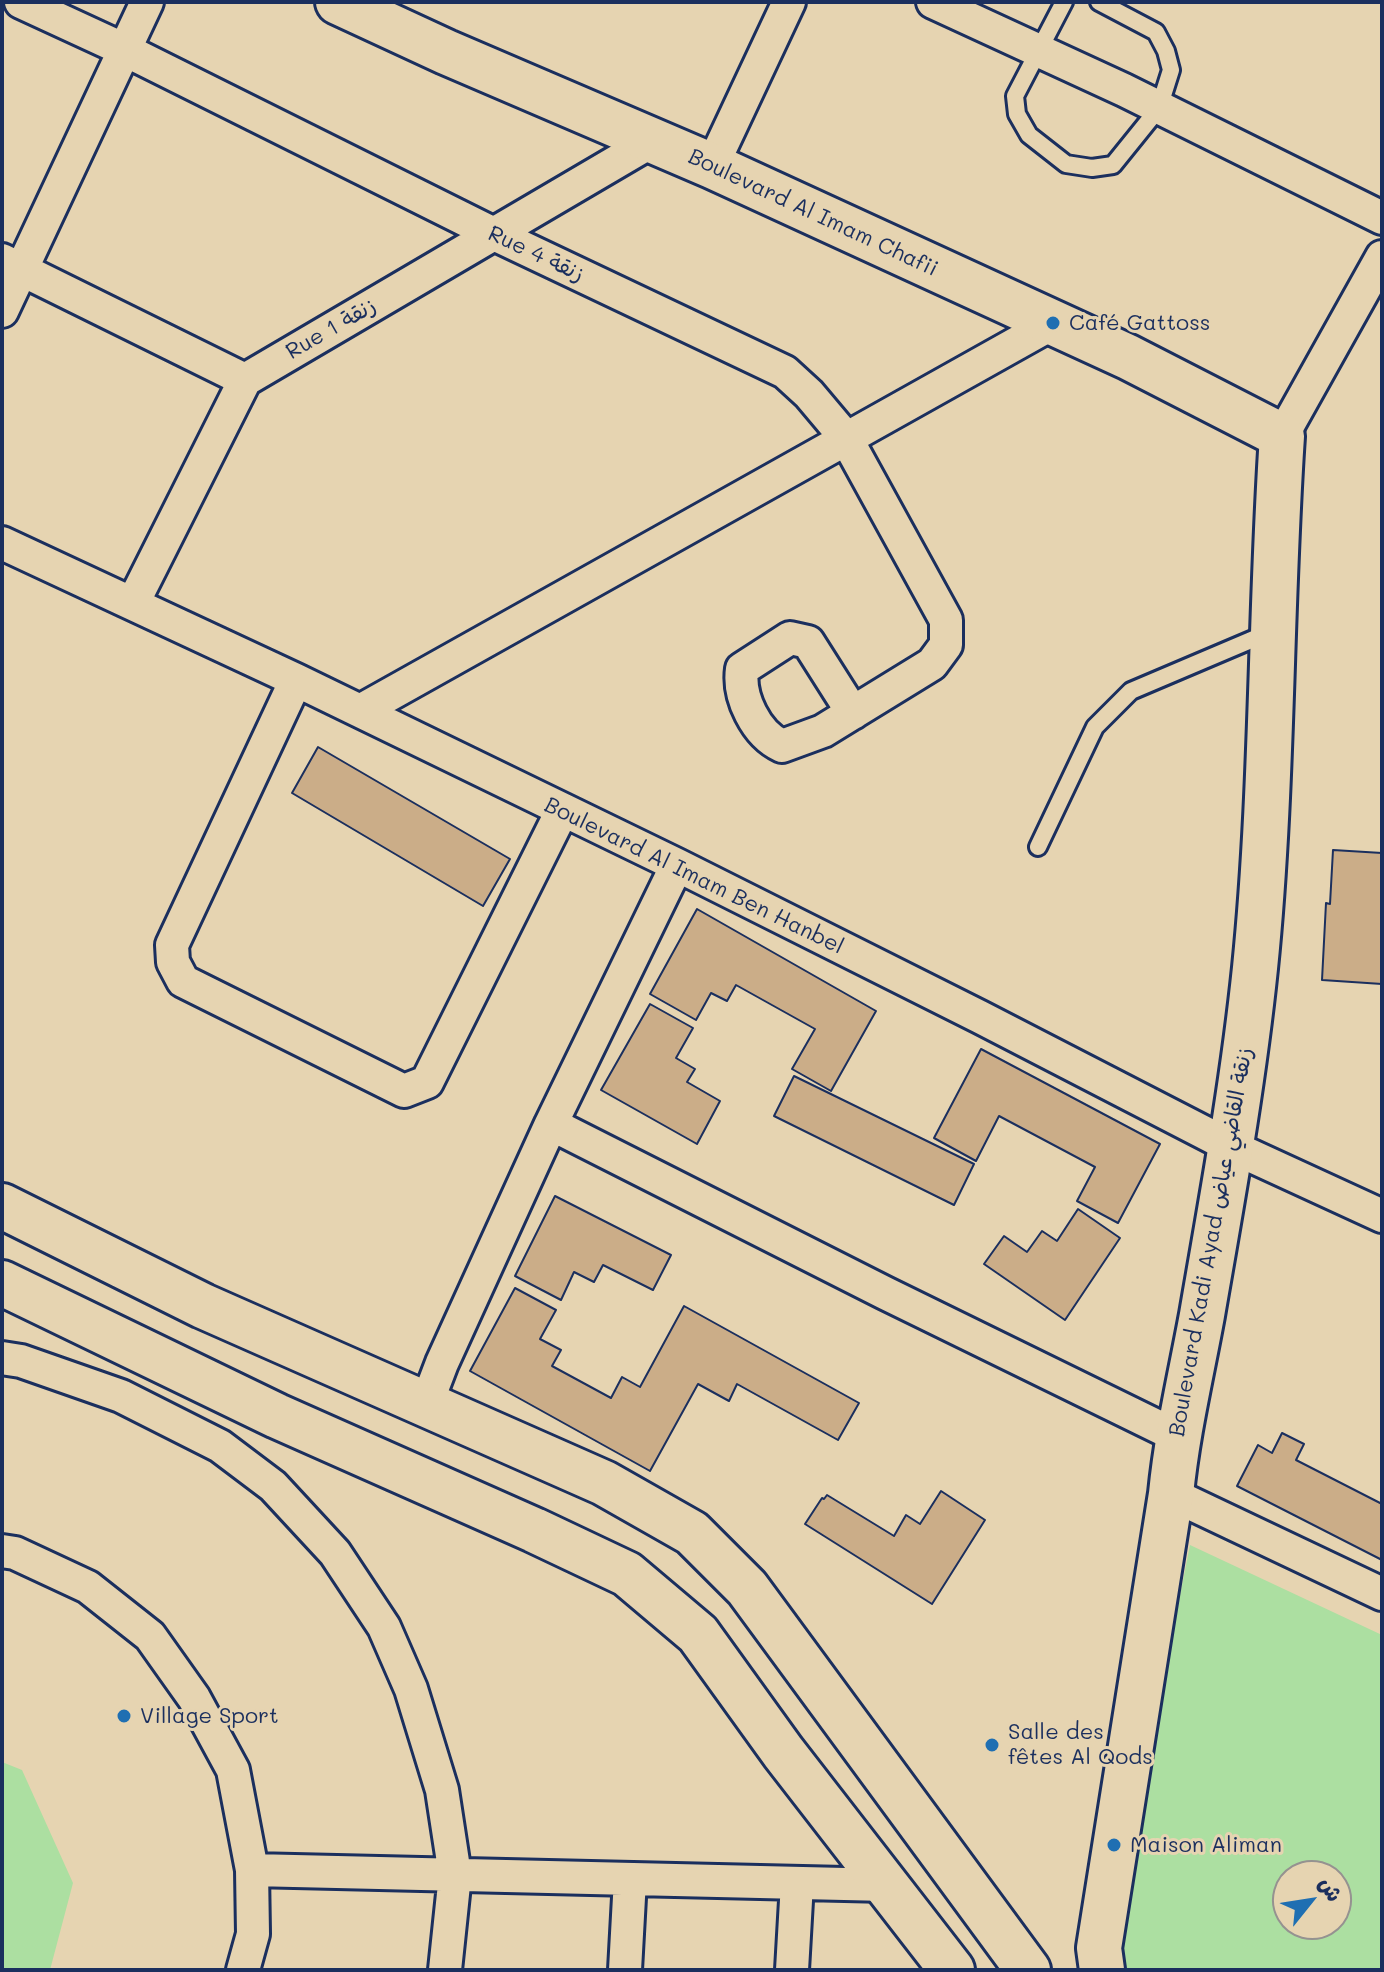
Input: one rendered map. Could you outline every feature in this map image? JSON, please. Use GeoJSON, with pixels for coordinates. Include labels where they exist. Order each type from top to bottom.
{"type":"FeatureCollection","features":[{"type":"Feature","properties":{"kind":"street","name":"Rue 4 زنقة"},"geometry":{"type":"LineString","coordinates":[[21,2],[125,50],[494,234],[785,372],[809,394],[846,438],[946,620],[946,645],[932,664],[853,713]]}},
{"type":"Feature","properties":{"kind":"street"},"geometry":{"type":"LineString","coordinates":[[2,311],[11,264],[125,50],[147,2]]}},
{"type":"Feature","properties":{"kind":"street","name":"Boulevard Al Imam Chafii"},"geometry":{"type":"LineString","coordinates":[[338,2],[712,166],[1128,357],[1282,436]]}},
{"type":"Feature","properties":{"kind":"street"},"geometry":{"type":"LineString","coordinates":[[712,166],[789,2]]}},
{"type":"Feature","properties":{"kind":"street"},"geometry":{"type":"LineString","coordinates":[[933,2],[1159,108],[1382,218]]}},
{"type":"Feature","properties":{"kind":"street","name":"Rue 1 زنقة"},"geometry":{"type":"LineString","coordinates":[[245,380],[652,141]]}},
{"type":"Feature","properties":{"kind":"street"},"geometry":{"type":"LineString","coordinates":[[1282,436],[1382,257]]}},
{"type":"Feature","properties":{"kind":"street"},"geometry":{"type":"LineString","coordinates":[[11,264],[245,380],[133,603]]}},
{"type":"Feature","properties":{"kind":"street"},"geometry":{"type":"LineString","coordinates":[[360,711],[1053,323]]}},
{"type":"Feature","properties":{"kind":"street","name":"Boulevard Kadi Ayad زنقة القاضي عياض"},"geometry":{"type":"LineString","coordinates":[[1095,1963],[1171,1494],[1177,1436],[1232,1147],[1255,968],[1267,811],[1282,436]]}},
{"type":"Feature","properties":{"kind":"street","name":"Boulevard Al Imam Ben Hanbel"},"geometry":{"type":"LineString","coordinates":[[2,543],[296,680],[677,865],[1232,1147],[1382,1216]]}},
{"type":"Feature","properties":{"kind":"street"},"geometry":{"type":"LineString","coordinates":[[296,680],[172,945],[173,962],[183,981],[404,1091],[416,1089],[427,1082],[562,811]]}},
{"type":"Feature","properties":{"kind":"street"},"geometry":{"type":"LineString","coordinates":[[426,1405],[442,1363],[551,1124],[677,865]]}},
{"type":"Feature","properties":{"kind":"street"},"geometry":{"type":"LineString","coordinates":[[551,1124],[1177,1436]]}},
{"type":"Feature","properties":{"kind":"street"},"geometry":{"type":"LineString","coordinates":[[2,1206],[203,1306],[604,1483],[692,1533],[747,1588],[1028,1970]]}},
{"type":"Feature","properties":{"kind":"street"},"geometry":{"type":"LineString","coordinates":[[2,1283],[277,1416],[627,1574],[698,1634],[783,1752],[952,1970]]}},
{"type":"Feature","properties":{"kind":"street"},"geometry":{"type":"LineString","coordinates":[[2,1358],[21,1361],[121,1396],[220,1446],[273,1486],[335,1553],[384,1627],[411,1689],[442,1790],[455,1875],[445,1970]]}},
{"type":"Feature","properties":{"kind":"street"},"geometry":{"type":"LineString","coordinates":[[1171,1494],[1382,1594]]}},
{"type":"Feature","properties":{"kind":"street"},"geometry":{"type":"LineString","coordinates":[[2,1551],[15,1553],[88,1587],[150,1636],[194,1698],[233,1770],[252,1870],[253,1934],[243,1970]]}},
{"type":"Feature","properties":{"kind":"street"},"geometry":{"type":"LineString","coordinates":[[252,1870],[887,1885]]}},
{"type":"Feature","properties":{"kind":"street"},"geometry":{"type":"LineString","coordinates":[[625,1970],[630,1879]]}},
{"type":"Feature","properties":{"kind":"street"},"geometry":{"type":"LineString","coordinates":[[792,1970],[797,1883]]}},
{"type":"Feature","properties":{"kind":"lane"},"geometry":{"type":"LineString","coordinates":[[1064,2],[1015,96],[1017,114],[1029,135],[1066,164],[1092,168],[1113,165],[1159,108],[1171,70],[1156,32],[1099,2]]}},
{"type":"Feature","properties":{"kind":"lane"},"geometry":{"type":"LineString","coordinates":[[1038,847],[1095,727],[1131,691],[1274,630]]}},
{"type":"Feature","properties":{"kind":"green space"},"geometry":{"type":"Polygon","coordinates":[[[1190,1545],[1382,1635],[1382,1970],[1105,1970],[1190,1545]]]}},
{"type":"Feature","properties":{"kind":"green space"},"geometry":{"type":"Polygon","coordinates":[[[2,1762],[22,1770],[73,1883],[50,1970],[2,1970],[2,1762]]]}},
{"type":"Feature","properties":{"kind":"building"},"geometry":{"type":"Polygon","coordinates":[[[318,747],[510,859],[483,906],[292,793],[318,747]]]}},
{"type":"Feature","properties":{"kind":"building"},"geometry":{"type":"Polygon","coordinates":[[[1333,850],[1382,853],[1382,984],[1322,980],[1326,903],[1330,904],[1333,850]]]}},
{"type":"Feature","properties":{"kind":"building"},"geometry":{"type":"Polygon","coordinates":[[[697,909],[876,1011],[831,1091],[792,1069],[815,1029],[736,985],[727,1001],[711,993],[696,1020],[650,994],[697,909]]]}},
{"type":"Feature","properties":{"kind":"building"},"geometry":{"type":"Polygon","coordinates":[[[650,1004],[693,1028],[676,1058],[695,1069],[687,1082],[720,1101],[697,1144],[601,1090],[650,1004]]]}},
{"type":"Feature","properties":{"kind":"building"},"geometry":{"type":"Polygon","coordinates":[[[981,1049],[1160,1144],[1118,1223],[1077,1201],[1095,1167],[999,1116],[976,1161],[934,1138],[981,1049]]]}},
{"type":"Feature","properties":{"kind":"building"},"geometry":{"type":"Polygon","coordinates":[[[794,1076],[974,1164],[954,1205],[774,1116],[794,1076]]]}},
{"type":"Feature","properties":{"kind":"building"},"geometry":{"type":"Polygon","coordinates":[[[555,1196],[671,1255],[653,1290],[603,1265],[594,1282],[574,1272],[561,1300],[515,1276],[555,1196]]]}},
{"type":"Feature","properties":{"kind":"building"},"geometry":{"type":"Polygon","coordinates":[[[1078,1209],[1120,1238],[1065,1320],[984,1264],[1004,1236],[1027,1252],[1042,1231],[1057,1241],[1078,1209]]]}},
{"type":"Feature","properties":{"kind":"building"},"geometry":{"type":"Polygon","coordinates":[[[515,1288],[556,1310],[540,1339],[561,1350],[552,1366],[611,1398],[622,1377],[640,1387],[684,1306],[859,1403],[838,1440],[737,1384],[729,1401],[698,1384],[650,1471],[470,1371],[515,1288]]]}},
{"type":"Feature","properties":{"kind":"building"},"geometry":{"type":"Polygon","coordinates":[[[1282,1433],[1304,1444],[1296,1460],[1382,1504],[1382,1560],[1237,1486],[1258,1445],[1272,1453],[1282,1433]]]}},
{"type":"Feature","properties":{"kind":"building"},"geometry":{"type":"Polygon","coordinates":[[[941,1491],[985,1520],[932,1604],[805,1524],[827,1495],[894,1536],[906,1515],[920,1524],[941,1491]]]}},
{"type":"Feature","properties":{"kind":"place","name":"Café Gattoss"},"geometry":{"type":"Point","coordinates":[1053,323]}},
{"type":"Feature","properties":{"kind":"place","name":"Village Sport"},"geometry":{"type":"Point","coordinates":[124,1716]}},
{"type":"Feature","properties":{"kind":"place","name":"Salle des fêtes Al Qods"},"geometry":{"type":"Point","coordinates":[992,1745]}},
{"type":"Feature","properties":{"kind":"place","name":"Maison Aliman"},"geometry":{"type":"Point","coordinates":[1114,1845]}}]}
